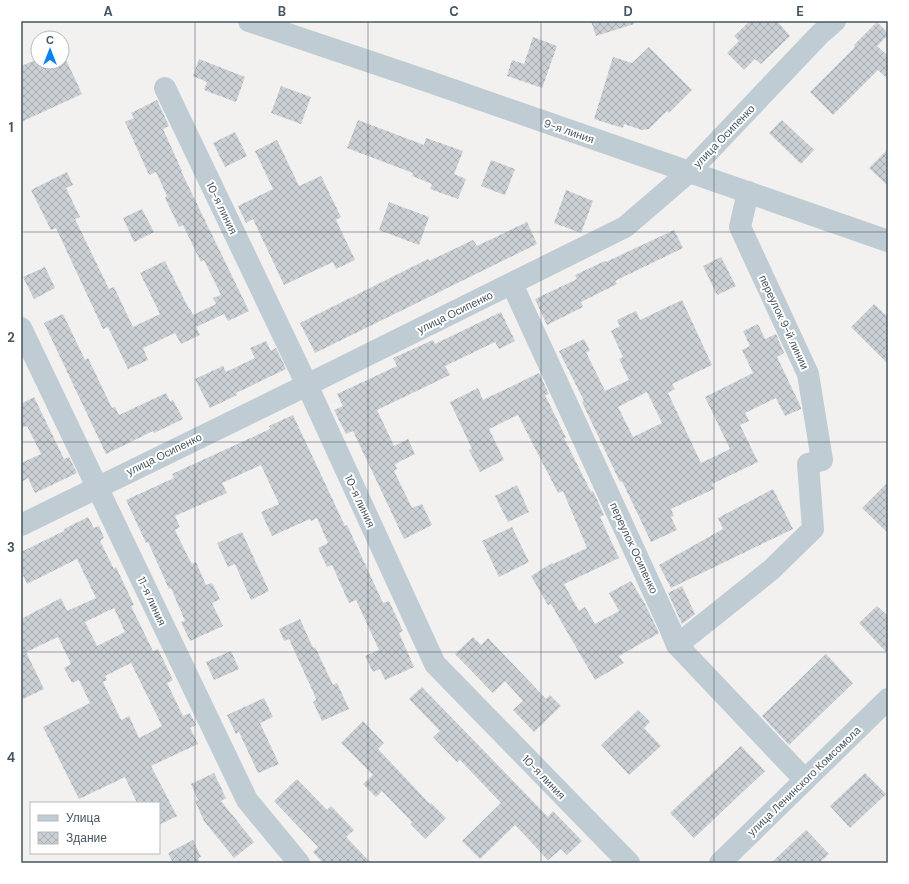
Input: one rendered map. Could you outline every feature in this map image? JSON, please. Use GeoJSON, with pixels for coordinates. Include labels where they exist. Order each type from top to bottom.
{"type":"FeatureCollection","features":[{"type":"Feature","properties":{"kind":"street","name":"9-я линия"},"geometry":{"type":"LineString","coordinates":[[249,21],[689,172],[885,237]]}},
{"type":"Feature","properties":{"kind":"street","name":"улица Осипенко"},"geometry":{"type":"LineString","coordinates":[[21,525],[625,227],[689,172],[820,34],[835,21]]}},
{"type":"Feature","properties":{"kind":"street","name":"10-я линия"},"geometry":{"type":"LineString","coordinates":[[165,88],[307,385],[435,664],[629,863]]}},
{"type":"Feature","properties":{"kind":"street","name":"переулок 9-й линии"},"geometry":{"type":"LineString","coordinates":[[677,645],[771,570],[813,529],[808,464],[822,460],[808,374],[740,227],[748,192]]}},
{"type":"Feature","properties":{"kind":"street","name":"переулок Осипенко"},"geometry":{"type":"LineString","coordinates":[[512,284],[677,645],[805,780]]}},
{"type":"Feature","properties":{"kind":"street","name":"11-я линия"},"geometry":{"type":"LineString","coordinates":[[21,328],[247,800],[299,863]]}},
{"type":"Feature","properties":{"kind":"street","name":"улица Ленинского Комсомола"},"geometry":{"type":"LineString","coordinates":[[720,863],[888,699]]}},
{"type":"Feature","properties":{"kind":"building"},"geometry":{"type":"Polygon","coordinates":[[[591,21],[633,21],[634,24],[596,36],[591,21]]]}},
{"type":"Feature","properties":{"kind":"building"},"geometry":{"type":"Polygon","coordinates":[[[750,21],[777,21],[790,36],[761,64],[755,59],[744,70],[727,53],[739,41],[734,36],[750,21]]]}},
{"type":"Feature","properties":{"kind":"building"},"geometry":{"type":"Polygon","coordinates":[[[877,22],[888,33],[888,35],[877,46],[888,56],[888,79],[878,70],[833,115],[810,92],[855,47],[854,45],[877,22]]]}},
{"type":"Feature","properties":{"kind":"building"},"geometry":{"type":"Polygon","coordinates":[[[533,37],[557,46],[542,88],[507,76],[512,60],[524,64],[533,37]]]}},
{"type":"Feature","properties":{"kind":"building"},"geometry":{"type":"Polygon","coordinates":[[[649,47],[692,90],[669,113],[667,111],[649,129],[642,130],[624,124],[623,128],[594,119],[613,57],[632,63],[649,47]]]}},
{"type":"Feature","properties":{"kind":"building"},"geometry":{"type":"Polygon","coordinates":[[[199,59],[245,77],[236,102],[204,90],[207,82],[193,76],[199,59]]]}},
{"type":"Feature","properties":{"kind":"building"},"geometry":{"type":"Polygon","coordinates":[[[30,62],[30,70],[70,70],[70,68],[82,94],[21,122],[21,66],[30,62]]]}},
{"type":"Feature","properties":{"kind":"building"},"geometry":{"type":"Polygon","coordinates":[[[281,86],[311,97],[301,124],[271,113],[281,86]]]}},
{"type":"Feature","properties":{"kind":"building"},"geometry":{"type":"Polygon","coordinates":[[[157,100],[169,126],[163,129],[181,171],[249,311],[228,321],[224,314],[196,327],[200,335],[181,344],[175,333],[143,348],[148,360],[128,369],[108,327],[103,329],[56,228],[51,230],[31,190],[67,172],[73,185],[66,188],[80,217],[75,219],[109,289],[114,287],[133,327],[160,314],[140,273],[165,261],[193,315],[216,304],[213,298],[221,295],[204,260],[201,262],[183,225],[179,227],[165,198],[167,196],[156,172],[149,175],[125,122],[134,118],[131,113],[157,100]]]}},
{"type":"Feature","properties":{"kind":"building"},"geometry":{"type":"Polygon","coordinates":[[[358,120],[424,145],[426,138],[463,151],[454,174],[466,179],[458,199],[430,189],[432,184],[412,176],[413,173],[347,148],[358,120]]]}},
{"type":"Feature","properties":{"kind":"building"},"geometry":{"type":"Polygon","coordinates":[[[782,120],[814,150],[801,164],[769,133],[782,120]]]}},
{"type":"Feature","properties":{"kind":"building"},"geometry":{"type":"Polygon","coordinates":[[[235,132],[247,156],[225,167],[213,143],[235,132]]]}},
{"type":"Feature","properties":{"kind":"building"},"geometry":{"type":"Polygon","coordinates":[[[277,140],[299,186],[321,176],[341,217],[336,220],[355,260],[336,269],[333,262],[284,285],[253,219],[246,223],[238,206],[273,189],[255,151],[277,140]]]}},
{"type":"Feature","properties":{"kind":"building"},"geometry":{"type":"Polygon","coordinates":[[[888,149],[888,186],[869,168],[888,149]]]}},
{"type":"Feature","properties":{"kind":"building"},"geometry":{"type":"Polygon","coordinates":[[[491,160],[515,169],[505,195],[481,186],[491,160]]]}},
{"type":"Feature","properties":{"kind":"building"},"geometry":{"type":"Polygon","coordinates":[[[566,190],[593,201],[581,233],[554,223],[566,190]]]}},
{"type":"Feature","properties":{"kind":"building"},"geometry":{"type":"Polygon","coordinates":[[[389,202],[429,217],[419,245],[379,230],[389,202]]]}},
{"type":"Feature","properties":{"kind":"building"},"geometry":{"type":"Polygon","coordinates":[[[142,209],[154,232],[134,242],[123,218],[142,209]]]}},
{"type":"Feature","properties":{"kind":"building"},"geometry":{"type":"Polygon","coordinates":[[[527,222],[537,244],[315,353],[300,323],[428,259],[429,261],[473,240],[477,246],[527,222]]]}},
{"type":"Feature","properties":{"kind":"building"},"geometry":{"type":"Polygon","coordinates":[[[674,230],[683,248],[615,281],[617,284],[581,302],[583,307],[547,325],[535,299],[577,279],[575,275],[674,230]]]}},
{"type":"Feature","properties":{"kind":"building"},"geometry":{"type":"Polygon","coordinates":[[[721,257],[736,286],[717,295],[703,266],[721,257]]]}},
{"type":"Feature","properties":{"kind":"building"},"geometry":{"type":"Polygon","coordinates":[[[45,267],[55,288],[34,299],[23,277],[45,267]]]}},
{"type":"Feature","properties":{"kind":"building"},"geometry":{"type":"Polygon","coordinates":[[[682,300],[712,365],[672,384],[675,389],[668,393],[701,463],[730,449],[705,397],[753,373],[742,350],[750,346],[743,331],[758,324],[765,339],[776,334],[784,353],[777,357],[801,409],[785,416],[776,398],[745,413],[749,421],[740,425],[758,462],[712,484],[714,489],[671,509],[674,516],[671,517],[677,530],[651,542],[622,481],[620,482],[582,402],[584,401],[559,351],[584,339],[590,351],[586,352],[605,391],[629,380],[619,359],[623,357],[611,331],[620,326],[617,320],[636,311],[640,320],[682,300]],[[647,392],[618,407],[633,437],[662,423],[647,392]]]}},
{"type":"Feature","properties":{"kind":"building"},"geometry":{"type":"Polygon","coordinates":[[[874,304],[888,317],[888,364],[851,327],[874,304]]]}},
{"type":"Feature","properties":{"kind":"building"},"geometry":{"type":"Polygon","coordinates":[[[501,312],[515,341],[499,349],[495,342],[445,366],[450,375],[377,410],[394,446],[408,439],[415,454],[395,464],[397,469],[394,471],[412,508],[422,504],[432,525],[404,539],[353,431],[346,434],[334,410],[343,406],[337,394],[397,366],[393,358],[433,340],[435,344],[501,312]]]}},
{"type":"Feature","properties":{"kind":"building"},"geometry":{"type":"Polygon","coordinates":[[[63,314],[85,360],[88,358],[112,408],[115,407],[119,415],[166,393],[170,401],[173,400],[183,419],[154,433],[153,431],[106,454],[44,323],[63,314]]]}},
{"type":"Feature","properties":{"kind":"building"},"geometry":{"type":"Polygon","coordinates":[[[266,341],[271,351],[276,348],[286,369],[236,393],[237,395],[210,408],[195,379],[223,366],[226,372],[255,358],[250,348],[266,341]]]}},
{"type":"Feature","properties":{"kind":"building"},"geometry":{"type":"Polygon","coordinates":[[[539,373],[549,394],[545,395],[566,438],[564,438],[591,492],[593,491],[604,515],[600,517],[619,558],[564,584],[579,611],[585,607],[595,624],[619,611],[609,593],[631,581],[645,604],[659,633],[619,656],[624,663],[595,680],[551,604],[548,605],[531,576],[552,563],[553,564],[587,548],[563,491],[558,493],[518,415],[489,429],[504,460],[480,472],[469,450],[472,449],[450,402],[478,388],[483,400],[539,373]]]}},
{"type":"Feature","properties":{"kind":"building"},"geometry":{"type":"Polygon","coordinates":[[[34,397],[64,459],[69,457],[77,473],[35,493],[28,478],[21,482],[21,463],[41,454],[27,426],[21,428],[21,404],[34,397]]]}},
{"type":"Feature","properties":{"kind":"building"},"geometry":{"type":"Polygon","coordinates":[[[293,415],[345,526],[347,525],[383,603],[389,601],[403,631],[399,633],[414,667],[385,680],[380,669],[373,672],[365,656],[379,650],[356,600],[349,603],[332,565],[327,567],[318,548],[328,543],[317,518],[311,521],[310,519],[272,536],[261,512],[279,504],[261,465],[222,483],[227,493],[175,516],[180,527],[175,530],[188,557],[192,564],[196,562],[206,585],[212,583],[220,599],[212,603],[223,626],[190,641],[181,622],[185,621],[171,588],[169,589],[148,542],[146,543],[126,500],[174,478],[172,474],[270,429],[269,426],[293,415]]]}},
{"type":"Feature","properties":{"kind":"building"},"geometry":{"type":"Polygon","coordinates":[[[888,482],[888,533],[862,508],[888,482]]]}},
{"type":"Feature","properties":{"kind":"building"},"geometry":{"type":"Polygon","coordinates":[[[517,485],[529,512],[508,522],[495,496],[517,485]]]}},
{"type":"Feature","properties":{"kind":"building"},"geometry":{"type":"Polygon","coordinates":[[[773,489],[793,529],[671,588],[659,565],[723,529],[718,518],[773,489]]]}},
{"type":"Feature","properties":{"kind":"building"},"geometry":{"type":"Polygon","coordinates":[[[88,517],[94,528],[99,526],[104,538],[100,541],[114,569],[116,567],[134,605],[131,606],[153,651],[158,649],[173,680],[167,683],[183,716],[190,713],[196,725],[190,728],[198,744],[151,766],[177,816],[160,824],[160,802],[137,802],[125,777],[79,799],[43,727],[90,703],[79,680],[72,683],[64,668],[71,664],[58,637],[26,652],[44,689],[21,700],[21,619],[61,598],[67,611],[96,598],[77,559],[27,584],[21,571],[21,552],[64,531],[64,529],[88,517]],[[114,608],[85,622],[97,646],[125,632],[114,608]],[[131,663],[105,676],[107,680],[103,682],[121,720],[129,716],[139,738],[162,726],[131,663]]]}},
{"type":"Feature","properties":{"kind":"building"},"geometry":{"type":"Polygon","coordinates":[[[512,527],[529,562],[499,577],[482,541],[512,527]]]}},
{"type":"Feature","properties":{"kind":"building"},"geometry":{"type":"Polygon","coordinates":[[[242,532],[269,591],[251,600],[235,564],[228,567],[217,543],[242,532]]]}},
{"type":"Feature","properties":{"kind":"building"},"geometry":{"type":"Polygon","coordinates":[[[682,586],[695,614],[682,624],[668,593],[682,586]]]}},
{"type":"Feature","properties":{"kind":"building"},"geometry":{"type":"Polygon","coordinates":[[[877,606],[888,616],[888,654],[859,623],[877,606]]]}},
{"type":"Feature","properties":{"kind":"building"},"geometry":{"type":"Polygon","coordinates":[[[300,619],[313,648],[315,647],[333,685],[337,683],[349,709],[322,721],[313,702],[316,700],[314,694],[289,639],[284,641],[279,629],[300,619]]]}},
{"type":"Feature","properties":{"kind":"building"},"geometry":{"type":"Polygon","coordinates":[[[473,637],[481,645],[488,638],[546,699],[550,695],[561,706],[534,732],[513,710],[523,701],[505,681],[493,693],[455,654],[473,637]]]}},
{"type":"Feature","properties":{"kind":"building"},"geometry":{"type":"Polygon","coordinates":[[[231,651],[239,669],[214,680],[206,662],[231,651]]]}},
{"type":"Feature","properties":{"kind":"building"},"geometry":{"type":"Polygon","coordinates":[[[826,654],[853,683],[789,745],[762,716],[826,654]]]}},
{"type":"Feature","properties":{"kind":"building"},"geometry":{"type":"Polygon","coordinates":[[[422,687],[548,817],[553,811],[582,841],[567,855],[561,849],[548,860],[515,825],[480,859],[462,841],[501,803],[460,760],[457,762],[433,737],[440,731],[409,699],[422,687]]]}},
{"type":"Feature","properties":{"kind":"building"},"geometry":{"type":"Polygon","coordinates":[[[264,698],[273,717],[260,723],[279,764],[258,773],[239,732],[236,734],[227,715],[264,698]]]}},
{"type":"Feature","properties":{"kind":"building"},"geometry":{"type":"Polygon","coordinates":[[[638,710],[650,722],[644,728],[661,746],[629,775],[601,745],[638,710]]]}},
{"type":"Feature","properties":{"kind":"building"},"geometry":{"type":"Polygon","coordinates":[[[363,721],[384,743],[378,749],[430,804],[431,803],[446,818],[425,839],[410,824],[412,822],[382,791],[376,797],[363,784],[373,775],[341,743],[363,721]]]}},
{"type":"Feature","properties":{"kind":"building"},"geometry":{"type":"Polygon","coordinates":[[[741,746],[765,771],[694,838],[670,813],[741,746]]]}},
{"type":"Feature","properties":{"kind":"building"},"geometry":{"type":"Polygon","coordinates":[[[214,773],[226,798],[221,801],[254,842],[234,858],[204,821],[195,801],[198,800],[191,784],[214,773]]]}},
{"type":"Feature","properties":{"kind":"building"},"geometry":{"type":"Polygon","coordinates":[[[865,773],[886,794],[850,828],[830,806],[865,773]]]}},
{"type":"Feature","properties":{"kind":"building"},"geometry":{"type":"Polygon","coordinates":[[[297,779],[327,810],[331,806],[354,830],[346,837],[371,863],[323,863],[313,852],[318,847],[274,801],[297,779]]]}},
{"type":"Feature","properties":{"kind":"building"},"geometry":{"type":"Polygon","coordinates":[[[806,830],[829,854],[819,863],[771,863],[806,830]]]}},
{"type":"Feature","properties":{"kind":"building"},"geometry":{"type":"Polygon","coordinates":[[[193,840],[201,857],[198,858],[200,863],[173,863],[168,853],[193,840]]]}}]}
